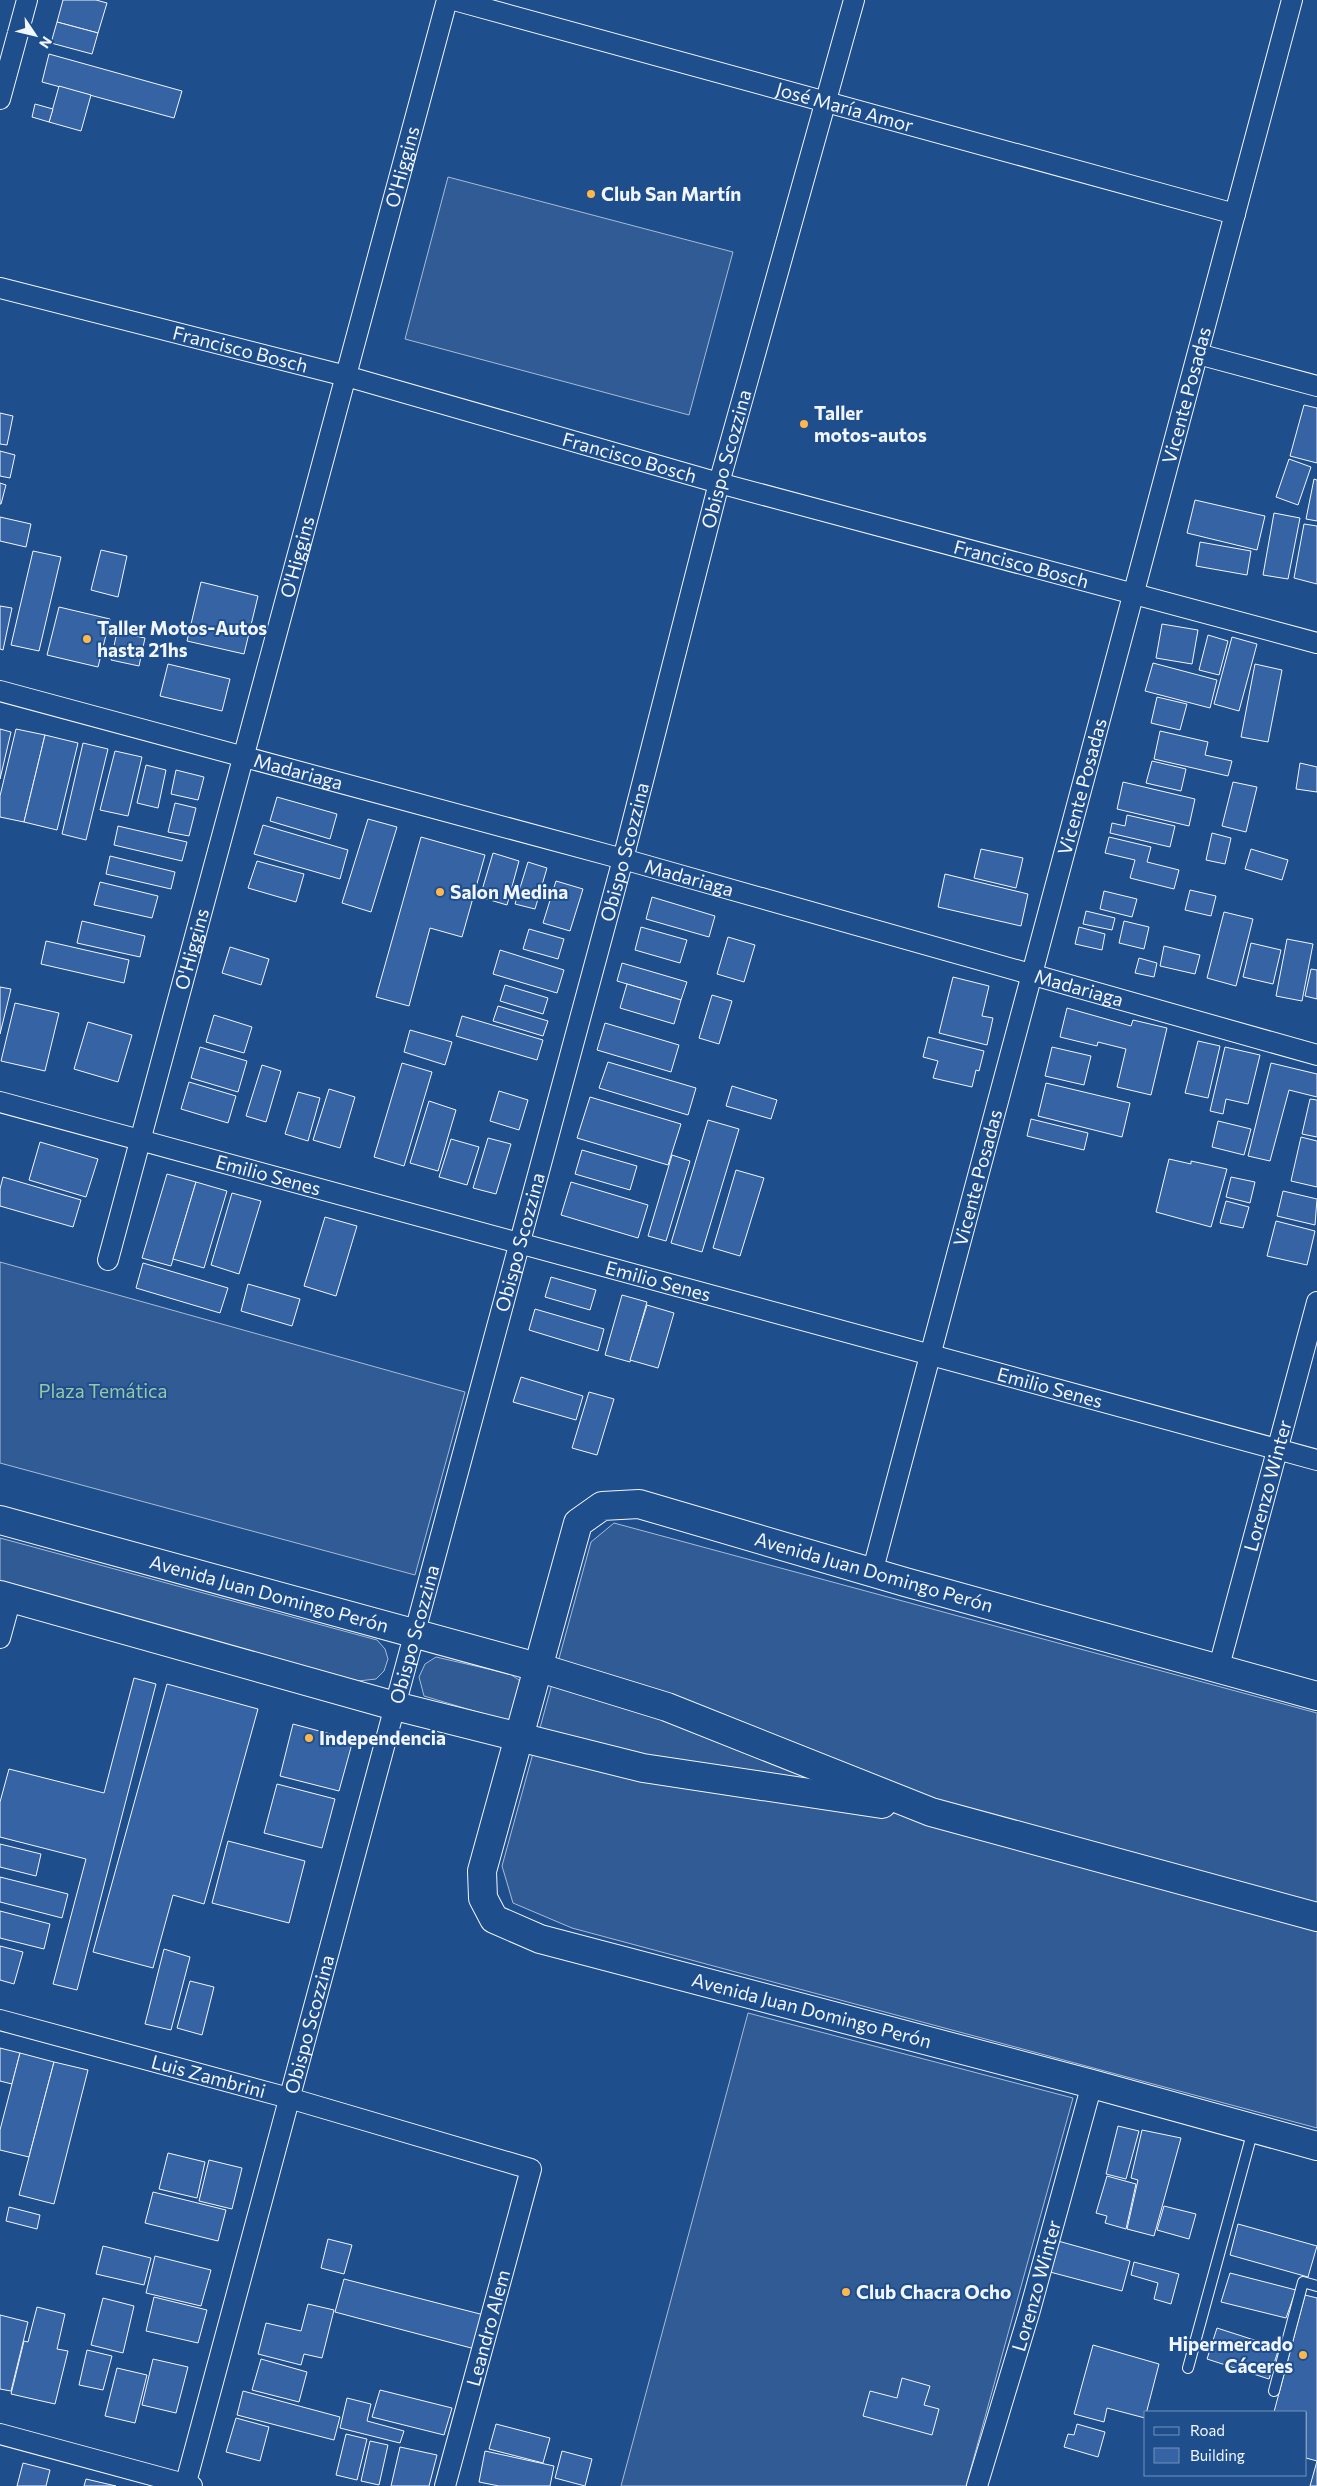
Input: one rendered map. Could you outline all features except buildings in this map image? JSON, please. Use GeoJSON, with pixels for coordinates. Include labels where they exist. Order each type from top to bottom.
{"type":"FeatureCollection","features":[{"type":"Feature","properties":{"kind":"main road","name":"Avenida Juan Domingo Perón"},"geometry":{"type":"LineString","coordinates":[[537,1667],[578,1523],[602,1506],[640,1504],[872,1573],[1317,1696]]}},
{"type":"Feature","properties":{"kind":"main road","name":"Avenida Juan Domingo Perón"},"geometry":{"type":"LineString","coordinates":[[0,1520],[415,1632],[537,1667],[667,1707],[931,1812],[1317,1917]]}},
{"type":"Feature","properties":{"kind":"main road","name":"Avenida Juan Domingo Perón"},"geometry":{"type":"LineString","coordinates":[[5,1597],[395,1706],[519,1735],[643,1768],[931,1812]]}},
{"type":"Feature","properties":{"kind":"main road"},"geometry":{"type":"LineString","coordinates":[[519,1735],[537,1667]]}},
{"type":"Feature","properties":{"kind":"main road","name":"Avenida Juan Domingo Perón"},"geometry":{"type":"LineString","coordinates":[[519,1735],[482,1870],[482,1898],[494,1919],[540,1939],[1092,2084],[1317,2146]]}},
{"type":"Feature","properties":{"kind":"street"},"geometry":{"type":"LineString","coordinates":[[0,99],[27,0]]}},
{"type":"Feature","properties":{"kind":"street","name":"O'Higgins"},"geometry":{"type":"LineString","coordinates":[[108,1260],[447,0]]}},
{"type":"Feature","properties":{"kind":"street","name":"José María Amor"},"geometry":{"type":"LineString","coordinates":[[454,0],[1235,214]]}},
{"type":"Feature","properties":{"kind":"street","name":"Obispo Scozzina"},"geometry":{"type":"LineString","coordinates":[[188,2485],[289,2098],[623,859],[719,483],[854,0]]}},
{"type":"Feature","properties":{"kind":"street","name":"Vicente Posadas"},"geometry":{"type":"LineString","coordinates":[[872,1573],[1292,0]]}},
{"type":"Feature","properties":{"kind":"street","name":"Francisco Bosch"},"geometry":{"type":"LineString","coordinates":[[0,288],[346,376],[719,483],[1317,643]]}},
{"type":"Feature","properties":{"kind":"street"},"geometry":{"type":"LineString","coordinates":[[1198,354],[1317,386]]}},
{"type":"Feature","properties":{"kind":"street","name":"Madariaga"},"geometry":{"type":"LineString","coordinates":[[0,691],[623,859],[1317,1055]]}},
{"type":"Feature","properties":{"kind":"street","name":"Emilio Senes"},"geometry":{"type":"LineString","coordinates":[[0,1102],[1317,1460]]}},
{"type":"Feature","properties":{"kind":"street","name":"Lorenzo Winter"},"geometry":{"type":"LineString","coordinates":[[1218,1670],[1317,1302]]}},
{"type":"Feature","properties":{"kind":"street"},"geometry":{"type":"LineString","coordinates":[[0,1638],[5,1597]]}},
{"type":"Feature","properties":{"kind":"street","name":"Luis Zambrini"},"geometry":{"type":"LineString","coordinates":[[0,2020],[289,2098],[532,2169]]}},
{"type":"Feature","properties":{"kind":"street","name":"Lorenzo Winter"},"geometry":{"type":"LineString","coordinates":[[977,2486],[1030,2310],[1092,2084]]}},
{"type":"Feature","properties":{"kind":"street","name":"Leandro Alem"},"geometry":{"type":"LineString","coordinates":[[445,2486],[532,2169]]}},
{"type":"Feature","properties":{"kind":"street"},"geometry":{"type":"LineString","coordinates":[[0,2434],[188,2485]]}},
{"type":"Feature","properties":{"kind":"lane"},"geometry":{"type":"LineString","coordinates":[[1188,2368],[1253,2129]]}},
{"type":"Feature","properties":{"kind":"lane"},"geometry":{"type":"LineString","coordinates":[[1274,2391],[1303,2282],[1317,2286]]}},
{"type":"Feature","properties":{"kind":"shaded area"},"geometry":{"type":"Polygon","coordinates":[[[448,177],[733,252],[689,415],[405,339],[448,177]]]}},
{"type":"Feature","properties":{"kind":"shaded area","name":"Plaza Temática"},"geometry":{"type":"Polygon","coordinates":[[[0,1262],[465,1392],[415,1575],[0,1463],[0,1262]]]}},
{"type":"Feature","properties":{"kind":"shaded area"},"geometry":{"type":"Polygon","coordinates":[[[614,1523],[1317,1713],[1317,2128],[572,1928],[513,1903],[502,1866],[591,1542],[614,1523]]]}},
{"type":"Feature","properties":{"kind":"shaded area"},"geometry":{"type":"Polygon","coordinates":[[[0,1538],[377,1640],[385,1649],[388,1659],[384,1671],[376,1679],[358,1681],[0,1583],[0,1538]]]}},
{"type":"Feature","properties":{"kind":"shaded area"},"geometry":{"type":"Polygon","coordinates":[[[436,1657],[510,1674],[519,1680],[522,1688],[510,1719],[504,1720],[424,1696],[419,1677],[425,1664],[436,1657]]]}},
{"type":"Feature","properties":{"kind":"shaded area","name":"Club Chacra Ocho"},"geometry":{"type":"Polygon","coordinates":[[[748,2013],[1073,2098],[966,2486],[621,2486],[748,2013]]]}},
{"type":"Feature","properties":{"kind":"place","name":"Club San Martín"},"geometry":{"type":"Point","coordinates":[591,194]}},
{"type":"Feature","properties":{"kind":"place","name":"Taller motos-autos"},"geometry":{"type":"Point","coordinates":[804,424]}},
{"type":"Feature","properties":{"kind":"place","name":"Taller Motos-Autos hasta 21hs"},"geometry":{"type":"Point","coordinates":[87,639]}},
{"type":"Feature","properties":{"kind":"place","name":"Salon Medina"},"geometry":{"type":"Point","coordinates":[440,892]}},
{"type":"Feature","properties":{"kind":"place","name":"Independencia"},"geometry":{"type":"Point","coordinates":[309,1738]}},
{"type":"Feature","properties":{"kind":"place","name":"Club Chacra Ocho"},"geometry":{"type":"Point","coordinates":[846,2292]}},
{"type":"Feature","properties":{"kind":"place","name":"Hipermercado Cáceres"},"geometry":{"type":"Point","coordinates":[1303,2355]}}]}
